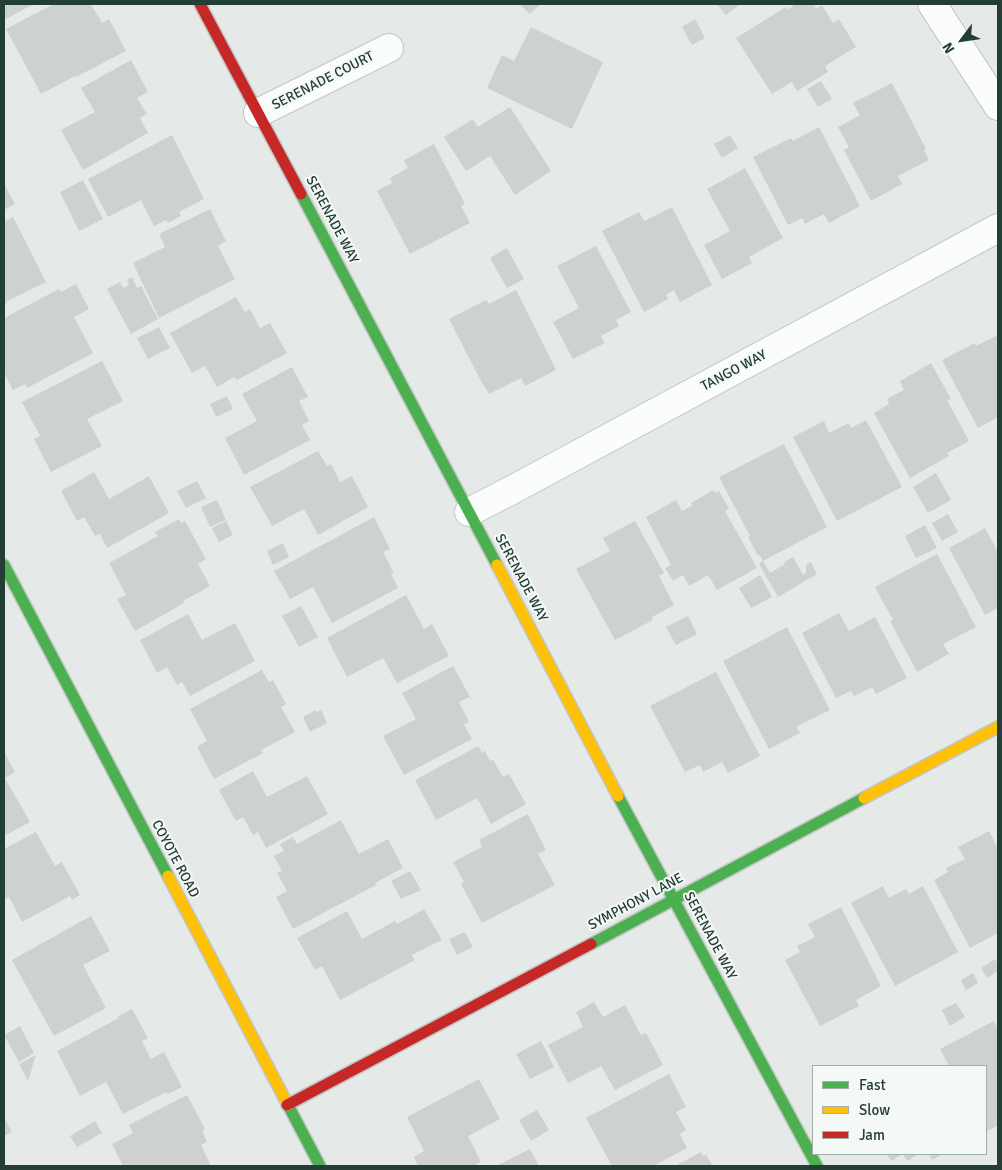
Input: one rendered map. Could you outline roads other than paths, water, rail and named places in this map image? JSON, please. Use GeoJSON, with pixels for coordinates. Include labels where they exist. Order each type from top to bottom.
{"type":"FeatureCollection","features":[{"type":"Feature","properties":{"kind":"street","name":"SERENADE WAY"},"geometry":{"type":"LineString","coordinates":[[200,4],[673,899],[817,1166]]}},
{"type":"Feature","properties":{"kind":"street"},"geometry":{"type":"LineString","coordinates":[[932,4],[998,106]]}},
{"type":"Feature","properties":{"kind":"street","name":"SERENADE COURT"},"geometry":{"type":"LineString","coordinates":[[258,114],[389,48]]}},
{"type":"Feature","properties":{"kind":"street","name":"TANGO WAY"},"geometry":{"type":"LineString","coordinates":[[469,512],[519,487],[998,228]]}},
{"type":"Feature","properties":{"kind":"street","name":"COYOTE ROAD"},"geometry":{"type":"LineString","coordinates":[[4,565],[320,1166]]}},
{"type":"Feature","properties":{"kind":"street","name":"SYMPHONY LANE"},"geometry":{"type":"LineString","coordinates":[[287,1105],[998,727]]}}]}
